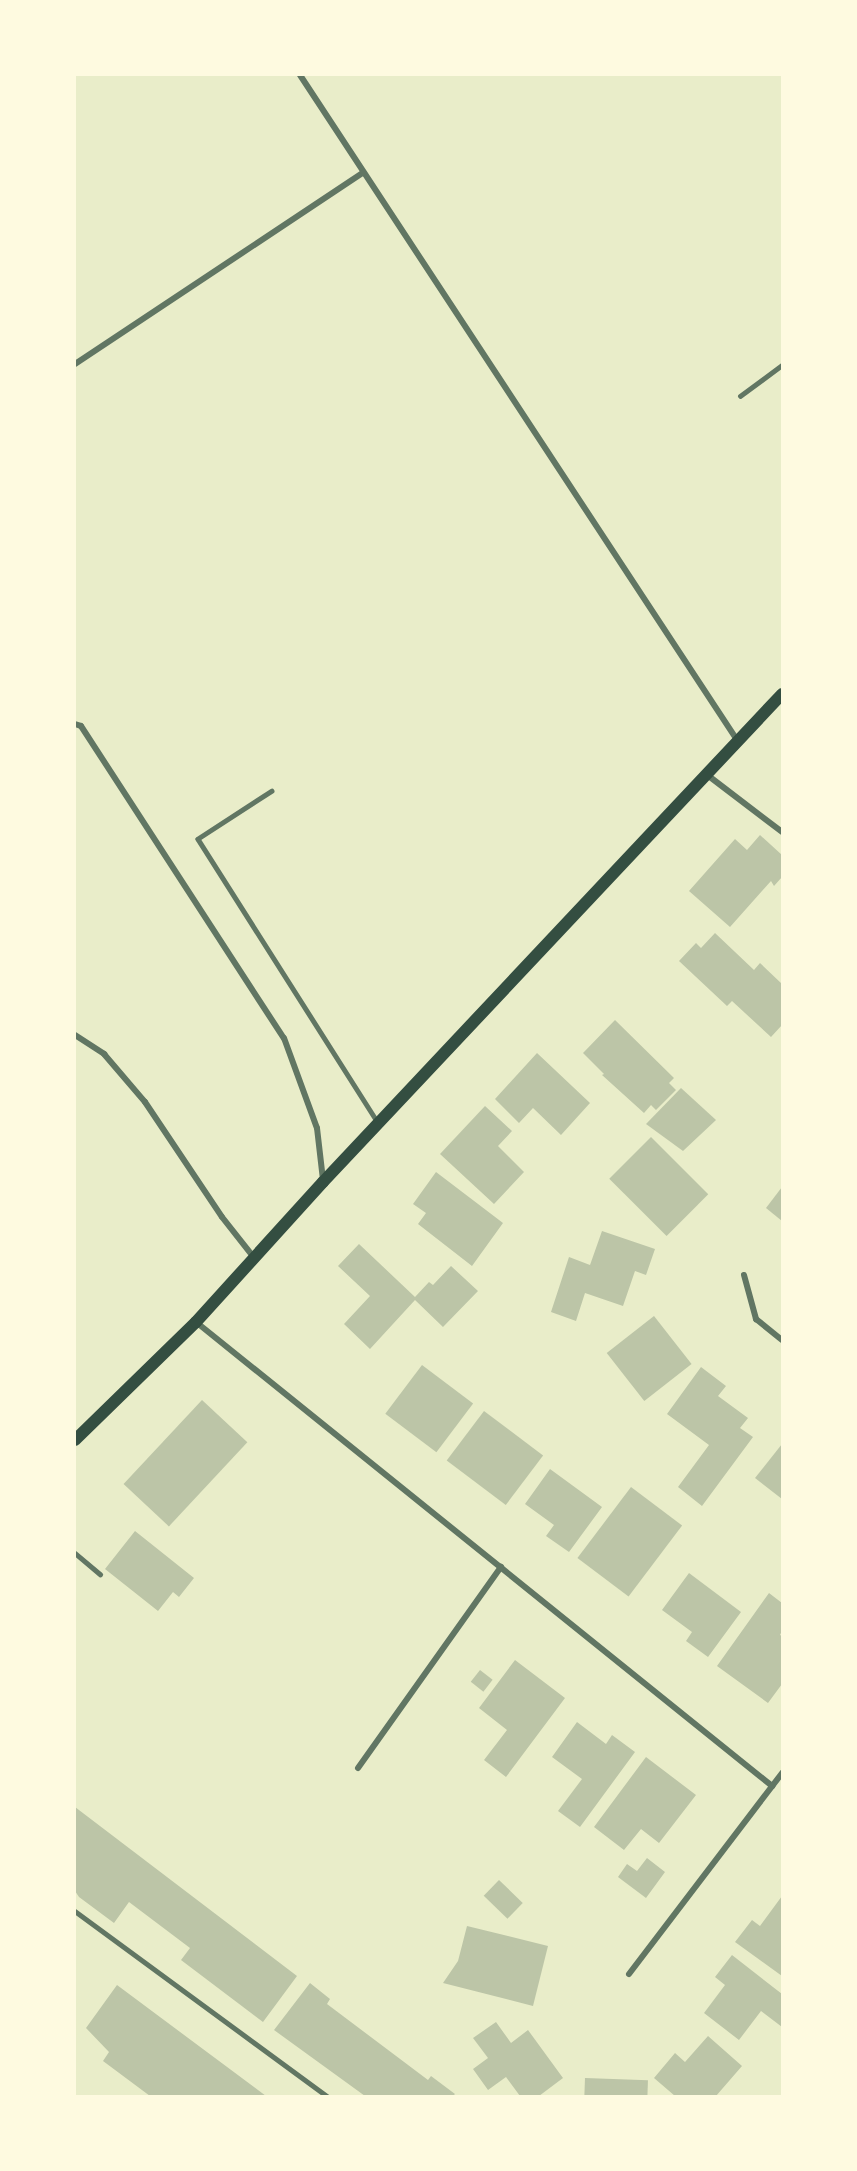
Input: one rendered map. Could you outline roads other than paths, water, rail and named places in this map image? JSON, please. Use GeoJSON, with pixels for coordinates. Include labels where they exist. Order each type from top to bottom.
{"type":"FeatureCollection","features":[{"type":"Feature","properties":{"kind":"main road"},"geometry":{"type":"LineString","coordinates":[[75,1440],[196,1322],[323,1182],[782,694]]}},
{"type":"Feature","properties":{"kind":"street"},"geometry":{"type":"LineString","coordinates":[[300,75],[737,740]]}},
{"type":"Feature","properties":{"kind":"street"},"geometry":{"type":"LineString","coordinates":[[75,364],[363,173]]}},
{"type":"Feature","properties":{"kind":"street"},"geometry":{"type":"LineString","coordinates":[[75,724],[81,726],[285,1038],[317,1128],[323,1182]]}},
{"type":"Feature","properties":{"kind":"street"},"geometry":{"type":"LineString","coordinates":[[706,773],[782,832]]}},
{"type":"Feature","properties":{"kind":"street"},"geometry":{"type":"LineString","coordinates":[[75,1035],[104,1054],[145,1102],[216,1207],[255,1259]]}},
{"type":"Feature","properties":{"kind":"street"},"geometry":{"type":"LineString","coordinates":[[744,1275],[756,1319],[782,1341]]}},
{"type":"Feature","properties":{"kind":"street"},"geometry":{"type":"LineString","coordinates":[[196,1322],[772,1786]]}},
{"type":"Feature","properties":{"kind":"street"},"geometry":{"type":"LineString","coordinates":[[358,1768],[501,1567]]}},
{"type":"Feature","properties":{"kind":"street"},"geometry":{"type":"LineString","coordinates":[[629,1974],[782,1773]]}},
{"type":"Feature","properties":{"kind":"lane"},"geometry":{"type":"LineString","coordinates":[[740,396],[782,365]]}},
{"type":"Feature","properties":{"kind":"lane"},"geometry":{"type":"LineString","coordinates":[[272,791],[198,838],[379,1125]]}},
{"type":"Feature","properties":{"kind":"lane"},"geometry":{"type":"LineString","coordinates":[[75,1553],[100,1574]]}},
{"type":"Feature","properties":{"kind":"lane"},"geometry":{"type":"LineString","coordinates":[[75,1911],[327,2096]]}}]}
